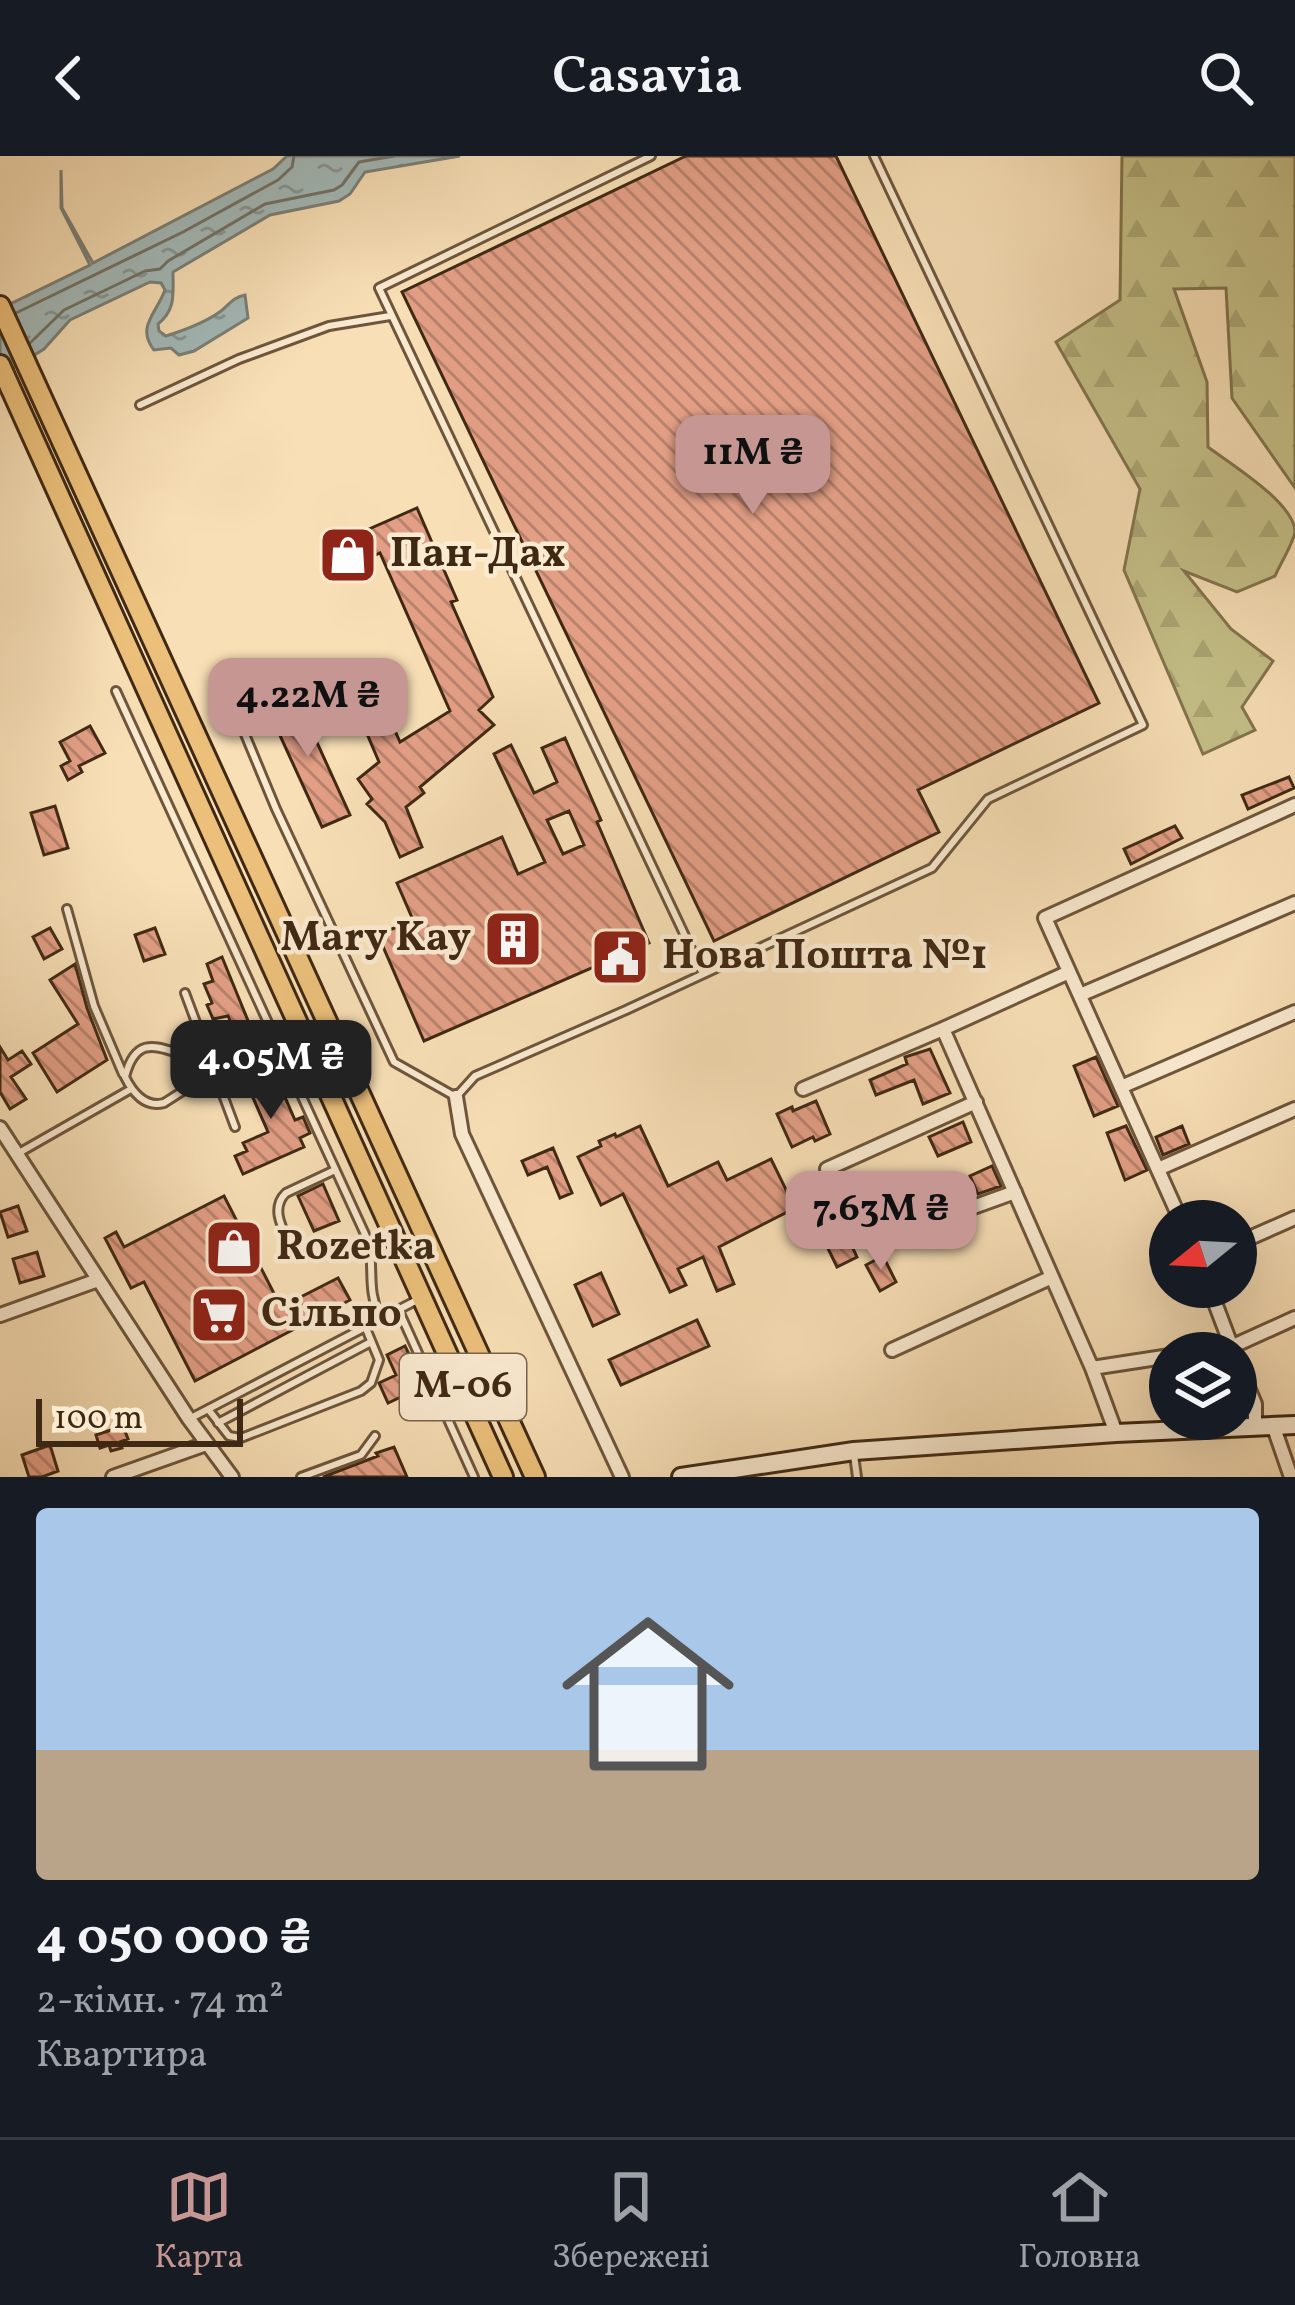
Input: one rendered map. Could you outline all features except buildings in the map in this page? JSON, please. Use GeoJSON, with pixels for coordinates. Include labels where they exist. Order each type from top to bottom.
{"type":"FeatureCollection","features":[{"type":"Feature","properties":{"kind":"highway","name":"М-06"},"geometry":{"type":"LineString","coordinates":[[0,306],[535,1477]]}},
{"type":"Feature","properties":{"kind":"highway","name":"М-06"},"geometry":{"type":"LineString","coordinates":[[0,365],[503,1477]]}},
{"type":"Feature","properties":{"kind":"main road"},"geometry":{"type":"LineString","coordinates":[[681,1477],[854,1451],[1295,1425]]}},
{"type":"Feature","properties":{"kind":"street"},"geometry":{"type":"LineString","coordinates":[[1172,1200],[1045,918],[1295,805]]}},
{"type":"Feature","properties":{"kind":"street"},"geometry":{"type":"LineString","coordinates":[[1080,995],[1295,903]]}},
{"type":"Feature","properties":{"kind":"street"},"geometry":{"type":"LineString","coordinates":[[803,1089],[1069,972]]}},
{"type":"Feature","properties":{"kind":"street"},"geometry":{"type":"LineString","coordinates":[[1121,1087],[1295,1012]]}},
{"type":"Feature","properties":{"kind":"street"},"geometry":{"type":"LineString","coordinates":[[943,1029],[1116,1433]]}},
{"type":"Feature","properties":{"kind":"street"},"geometry":{"type":"LineString","coordinates":[[456,1097],[462,1134],[622,1477]]}},
{"type":"Feature","properties":{"kind":"street"},"geometry":{"type":"LineString","coordinates":[[827,1169],[976,1102]]}},
{"type":"Feature","properties":{"kind":"street"},"geometry":{"type":"LineString","coordinates":[[1158,1169],[1295,1109]]}},
{"type":"Feature","properties":{"kind":"street"},"geometry":{"type":"LineString","coordinates":[[0,1128],[189,1419],[232,1477]]}},
{"type":"Feature","properties":{"kind":"street"},"geometry":{"type":"LineString","coordinates":[[901,1233],[1016,1192]]}},
{"type":"Feature","properties":{"kind":"street"},"geometry":{"type":"LineString","coordinates":[[1257,1235],[1295,1219]]}},
{"type":"Feature","properties":{"kind":"street"},"geometry":{"type":"LineString","coordinates":[[892,1350],[1052,1276]]}},
{"type":"Feature","properties":{"kind":"street"},"geometry":{"type":"LineString","coordinates":[[0,1315],[98,1280]]}},
{"type":"Feature","properties":{"kind":"street"},"geometry":{"type":"LineString","coordinates":[[1257,1340],[1295,1318]]}},
{"type":"Feature","properties":{"kind":"street"},"geometry":{"type":"LineString","coordinates":[[1091,1368],[1149,1359]]}},
{"type":"Feature","properties":{"kind":"street"},"geometry":{"type":"LineString","coordinates":[[1257,1409],[1291,1477]]}},
{"type":"Feature","properties":{"kind":"street"},"geometry":{"type":"LineString","coordinates":[[113,1477],[206,1444]]}},
{"type":"Feature","properties":{"kind":"lane"},"geometry":{"type":"LineString","coordinates":[[651,156],[379,288],[704,974]]}},
{"type":"Feature","properties":{"kind":"lane"},"geometry":{"type":"LineString","coordinates":[[238,715],[394,1062],[456,1097],[475,1076],[932,868],[988,799],[1143,725],[874,156]]}},
{"type":"Feature","properties":{"kind":"lane"},"geometry":{"type":"LineString","coordinates":[[140,405],[239,358],[329,326],[392,316]]}},
{"type":"Feature","properties":{"kind":"lane"},"geometry":{"type":"LineString","coordinates":[[116,691],[369,1244],[371,1299],[380,1318]]}},
{"type":"Feature","properties":{"kind":"lane"},"geometry":{"type":"LineString","coordinates":[[67,909],[94,1006],[131,1089],[155,1105],[214,1071]]}},
{"type":"Feature","properties":{"kind":"lane"},"geometry":{"type":"LineString","coordinates":[[184,993],[235,1127]]}},
{"type":"Feature","properties":{"kind":"lane"},"geometry":{"type":"LineString","coordinates":[[124,1077],[129,1059],[140,1049],[153,1046],[188,1058],[209,1059],[230,1057],[254,1046]]}},
{"type":"Feature","properties":{"kind":"lane"},"geometry":{"type":"LineString","coordinates":[[17,1154],[131,1089]]}},
{"type":"Feature","properties":{"kind":"lane"},"geometry":{"type":"LineString","coordinates":[[294,1254],[276,1207],[280,1199],[335,1170]]}},
{"type":"Feature","properties":{"kind":"lane"},"geometry":{"type":"LineString","coordinates":[[189,1419],[422,1298]]}},
{"type":"Feature","properties":{"kind":"lane"},"geometry":{"type":"LineString","coordinates":[[398,1310],[474,1477]]}},
{"type":"Feature","properties":{"kind":"lane"},"geometry":{"type":"LineString","coordinates":[[208,1408],[229,1436],[241,1438],[362,1391],[371,1383],[379,1360],[365,1326]]}},
{"type":"Feature","properties":{"kind":"lane"},"geometry":{"type":"LineString","coordinates":[[218,1423],[371,1342]]}},
{"type":"Feature","properties":{"kind":"lane"},"geometry":{"type":"LineString","coordinates":[[301,1477],[353,1459],[375,1436]]}},
{"type":"Feature","properties":{"kind":"lane"},"geometry":{"type":"LineString","coordinates":[[854,1451],[857,1477]]}},
{"type":"Feature","properties":{"kind":"green space"},"geometry":{"type":"Polygon","coordinates":[[[1122,156],[1295,156],[1295,488],[1232,398],[1226,288],[1174,289],[1207,382],[1208,447],[1273,497],[1295,532],[1275,576],[1237,592],[1184,571],[1231,629],[1273,661],[1242,707],[1255,730],[1203,754],[1124,570],[1140,489],[1056,342],[1120,300],[1122,156]]]}},
{"type":"Feature","properties":{"kind":"water"},"geometry":{"type":"Polygon","coordinates":[[[287,156],[460,156],[365,172],[339,201],[270,215],[173,272],[171,307],[158,324],[166,336],[208,319],[245,295],[248,318],[194,351],[179,355],[171,348],[154,350],[147,327],[165,290],[161,283],[150,282],[70,320],[44,349],[0,376],[0,309],[90,265],[61,208],[61,170],[62,208],[93,263],[273,169],[287,156]]]}},
{"type":"Feature","properties":{"kind":"place","name":"Пан-Дах"},"geometry":{"type":"Point","coordinates":[348,555]}},
{"type":"Feature","properties":{"kind":"place","name":"Mary Kay"},"geometry":{"type":"Point","coordinates":[513,939]}},
{"type":"Feature","properties":{"kind":"place","name":"Нова Пошта №1"},"geometry":{"type":"Point","coordinates":[620,957]}},
{"type":"Feature","properties":{"kind":"place","name":"Rozetka"},"geometry":{"type":"Point","coordinates":[234,1248]}},
{"type":"Feature","properties":{"kind":"place","name":"Сільпо"},"geometry":{"type":"Point","coordinates":[219,1315]}}]}
